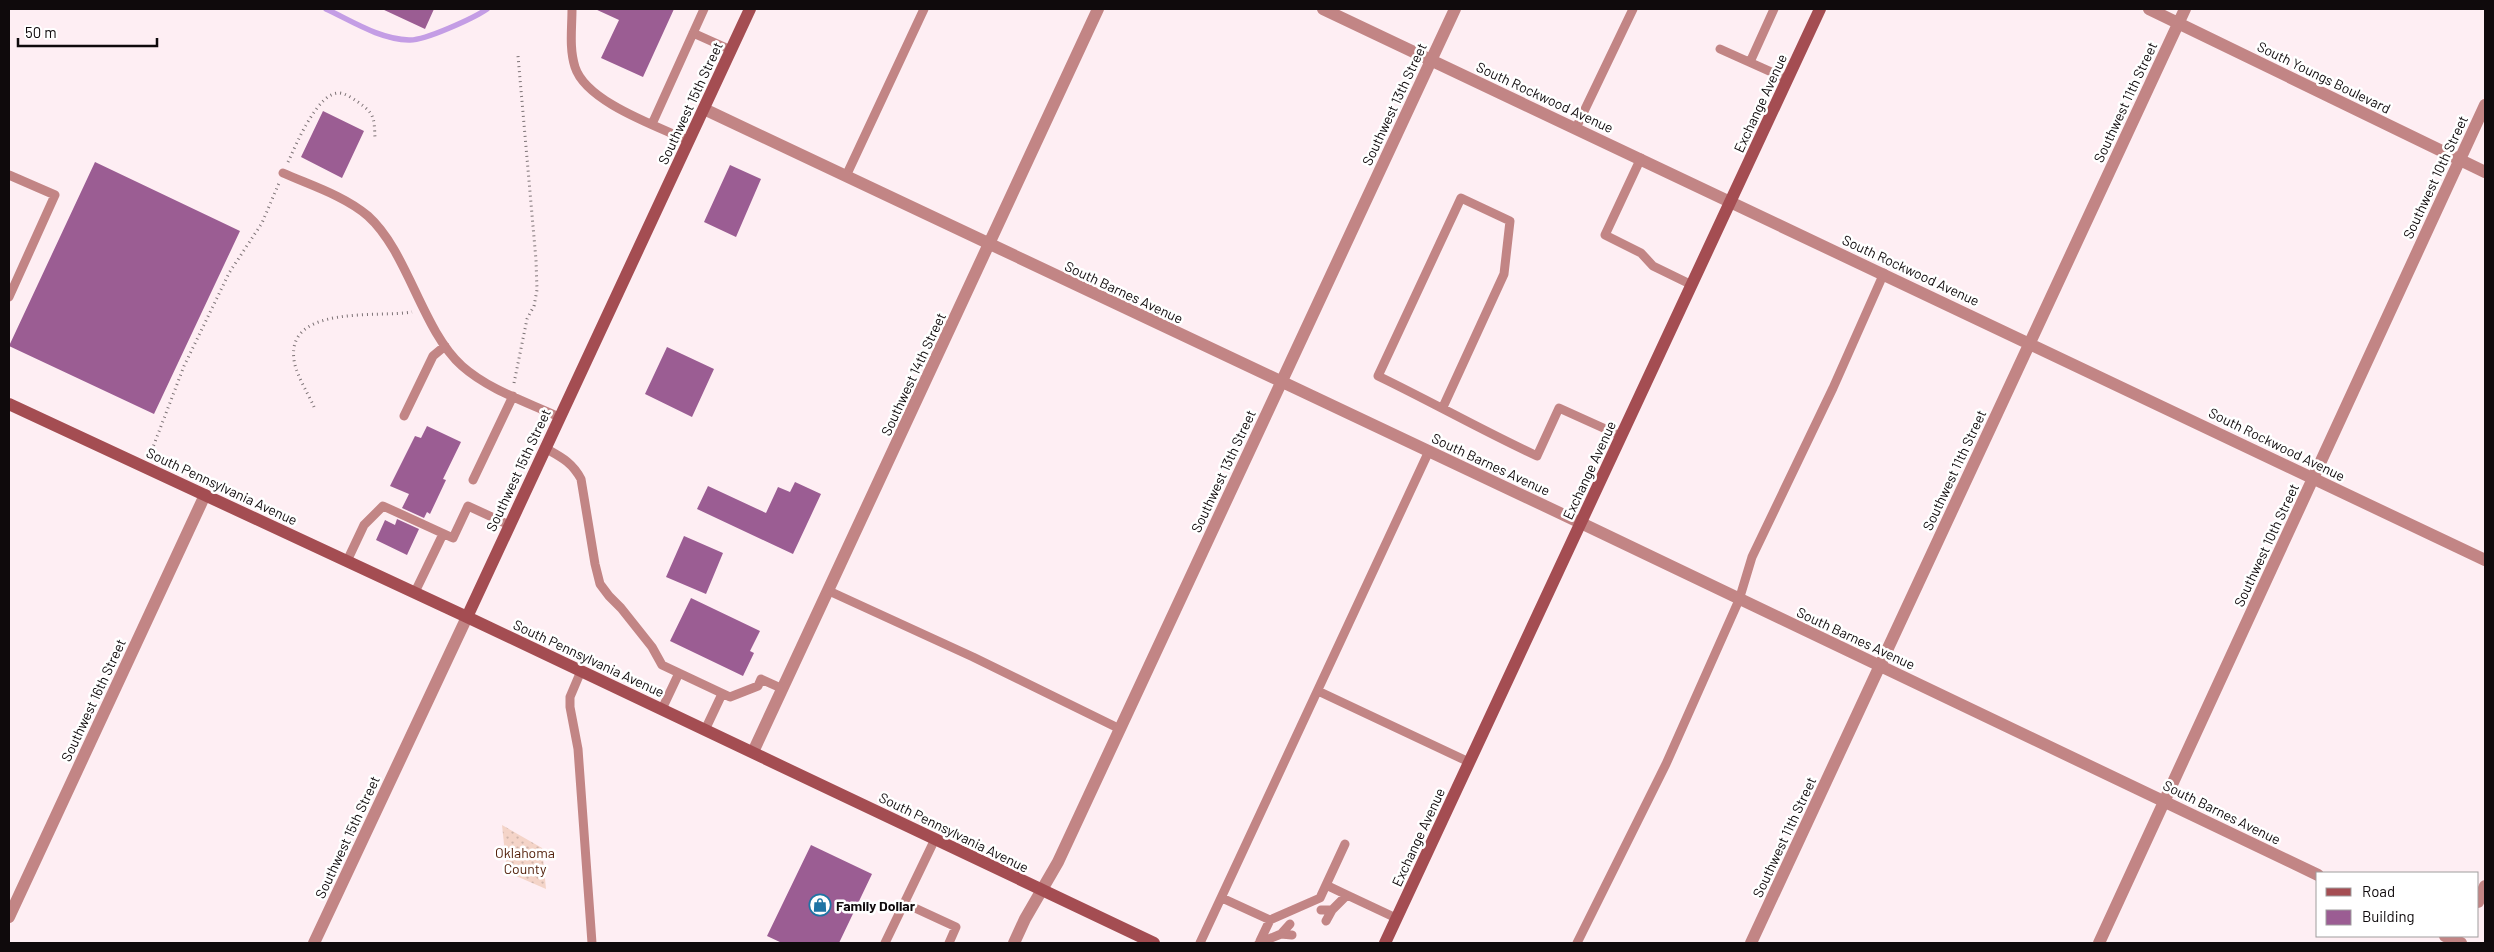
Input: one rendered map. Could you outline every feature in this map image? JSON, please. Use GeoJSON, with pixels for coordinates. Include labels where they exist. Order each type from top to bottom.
{"type":"FeatureCollection","features":[{"type":"Feature","properties":{"kind":"main road","name":"Southwest 15th Street"},"geometry":{"type":"LineString","coordinates":[[467,616],[750,9]]}},
{"type":"Feature","properties":{"kind":"main road","name":"Exchange Avenue"},"geometry":{"type":"LineString","coordinates":[[1385,943],[1820,9]]}},
{"type":"Feature","properties":{"kind":"main road","name":"South Pennsylvania Avenue"},"geometry":{"type":"LineString","coordinates":[[9,404],[467,616],[1154,943]]}},
{"type":"Feature","properties":{"kind":"street","name":"Southwest 14th Street"},"geometry":{"type":"LineString","coordinates":[[753,752],[1098,9]]}},
{"type":"Feature","properties":{"kind":"street","name":"South Rockwood Avenue"},"geometry":{"type":"LineString","coordinates":[[1323,9],[1731,200],[2485,560]]}},
{"type":"Feature","properties":{"kind":"street","name":"Southwest 13th Street"},"geometry":{"type":"LineString","coordinates":[[1014,943],[1041,890],[1058,862],[1455,9]]}},
{"type":"Feature","properties":{"kind":"street","name":"South Youngs Boulevard"},"geometry":{"type":"LineString","coordinates":[[2149,9],[2485,172]]}},
{"type":"Feature","properties":{"kind":"street","name":"Southwest 11th Street"},"geometry":{"type":"LineString","coordinates":[[1751,943],[2185,9]]}},
{"type":"Feature","properties":{"kind":"street","name":"Southwest 10th Street"},"geometry":{"type":"LineString","coordinates":[[2099,943],[2485,105]]}},
{"type":"Feature","properties":{"kind":"street","name":"South Barnes Avenue"},"geometry":{"type":"LineString","coordinates":[[704,109],[1581,523],[2316,874]]}},
{"type":"Feature","properties":{"kind":"street","name":"Southwest 16th Street"},"geometry":{"type":"LineString","coordinates":[[9,917],[205,495]]}},
{"type":"Feature","properties":{"kind":"street","name":"Southwest 15th Street"},"geometry":{"type":"LineString","coordinates":[[314,943],[467,616]]}},
{"type":"Feature","properties":{"kind":"street"},"geometry":{"type":"LineString","coordinates":[[2479,900],[2485,886]]}},
{"type":"Feature","properties":{"kind":"street"},"geometry":{"type":"LineString","coordinates":[[2448,937],[2460,941]]}},
{"type":"Feature","properties":{"kind":"lane"},"geometry":{"type":"LineString","coordinates":[[572,9],[572,52],[575,67],[582,82],[615,106],[689,141]]}},
{"type":"Feature","properties":{"kind":"lane"},"geometry":{"type":"LineString","coordinates":[[652,124],[704,9]]}},
{"type":"Feature","properties":{"kind":"lane"},"geometry":{"type":"LineString","coordinates":[[846,176],[924,9]]}},
{"type":"Feature","properties":{"kind":"lane"},"geometry":{"type":"LineString","coordinates":[[1576,128],[1633,9]]}},
{"type":"Feature","properties":{"kind":"lane"},"geometry":{"type":"LineString","coordinates":[[1750,62],[1774,9]]}},
{"type":"Feature","properties":{"kind":"lane"},"geometry":{"type":"LineString","coordinates":[[693,33],[731,50]]}},
{"type":"Feature","properties":{"kind":"lane"},"geometry":{"type":"LineString","coordinates":[[1720,48],[1787,79]]}},
{"type":"Feature","properties":{"kind":"lane"},"geometry":{"type":"LineString","coordinates":[[1641,158],[1605,236],[1642,253],[1654,266],[1692,284]]}},
{"type":"Feature","properties":{"kind":"lane"},"geometry":{"type":"LineString","coordinates":[[283,173],[345,202],[367,215],[383,234],[445,346],[462,366],[476,377],[559,417]]}},
{"type":"Feature","properties":{"kind":"lane"},"geometry":{"type":"LineString","coordinates":[[9,175],[55,195],[9,297]]}},
{"type":"Feature","properties":{"kind":"lane"},"geometry":{"type":"LineString","coordinates":[[1443,407],[1504,274],[1510,221],[1461,198],[1378,376],[1443,407],[1473,426],[1537,456],[1560,408],[1621,436]]}},
{"type":"Feature","properties":{"kind":"lane"},"geometry":{"type":"LineString","coordinates":[[1577,943],[1666,764],[1739,600],[1752,557],[1833,388],[1884,273]]}},
{"type":"Feature","properties":{"kind":"lane"},"geometry":{"type":"LineString","coordinates":[[404,416],[433,356],[445,346]]}},
{"type":"Feature","properties":{"kind":"lane"},"geometry":{"type":"LineString","coordinates":[[473,480],[513,396]]}},
{"type":"Feature","properties":{"kind":"lane"},"geometry":{"type":"LineString","coordinates":[[545,448],[568,460],[575,467],[581,479],[600,584],[652,647],[662,665],[730,697],[758,686],[761,679],[783,689]]}},
{"type":"Feature","properties":{"kind":"lane"},"geometry":{"type":"LineString","coordinates":[[1200,943],[1429,451]]}},
{"type":"Feature","properties":{"kind":"lane"},"geometry":{"type":"LineString","coordinates":[[347,561],[364,525],[383,506],[453,538],[468,506],[509,525]]}},
{"type":"Feature","properties":{"kind":"lane"},"geometry":{"type":"LineString","coordinates":[[416,592],[443,534]]}},
{"type":"Feature","properties":{"kind":"lane"},"geometry":{"type":"LineString","coordinates":[[829,591],[1120,729]]}},
{"type":"Feature","properties":{"kind":"lane"},"geometry":{"type":"LineString","coordinates":[[581,671],[570,697],[570,707],[578,749],[592,943]]}},
{"type":"Feature","properties":{"kind":"lane"},"geometry":{"type":"LineString","coordinates":[[662,709],[679,673]]}},
{"type":"Feature","properties":{"kind":"lane"},"geometry":{"type":"LineString","coordinates":[[1318,691],[1469,762]]}},
{"type":"Feature","properties":{"kind":"lane"},"geometry":{"type":"LineString","coordinates":[[705,730],[722,694]]}},
{"type":"Feature","properties":{"kind":"lane"},"geometry":{"type":"LineString","coordinates":[[885,943],[935,840]]}},
{"type":"Feature","properties":{"kind":"lane"},"geometry":{"type":"LineString","coordinates":[[1259,942],[1270,920],[1320,898],[1345,844]]}},
{"type":"Feature","properties":{"kind":"lane"},"geometry":{"type":"LineString","coordinates":[[1326,885],[1396,918]]}},
{"type":"Feature","properties":{"kind":"lane"},"geometry":{"type":"LineString","coordinates":[[1326,921],[1332,910],[1347,895]]}},
{"type":"Feature","properties":{"kind":"lane"},"geometry":{"type":"LineString","coordinates":[[1222,898],[1270,920]]}},
{"type":"Feature","properties":{"kind":"lane"},"geometry":{"type":"LineString","coordinates":[[904,903],[956,927],[949,943]]}},
{"type":"Feature","properties":{"kind":"lane"},"geometry":{"type":"LineString","coordinates":[[1321,910],[1332,910]]}},
{"type":"Feature","properties":{"kind":"lane"},"geometry":{"type":"LineString","coordinates":[[1281,934],[1290,924]]}},
{"type":"Feature","properties":{"kind":"lane"},"geometry":{"type":"LineString","coordinates":[[1259,942],[1281,934],[1292,935]]}},
{"type":"Feature","properties":{"kind":"path"},"geometry":{"type":"LineString","coordinates":[[513,396],[522,337],[536,290],[536,260],[518,56]]}},
{"type":"Feature","properties":{"kind":"path"},"geometry":{"type":"LineString","coordinates":[[145,467],[188,358],[228,273],[262,223],[283,173],[315,111],[332,94],[340,93],[349,97],[369,110],[374,118],[375,138]]}},
{"type":"Feature","properties":{"kind":"path"},"geometry":{"type":"LineString","coordinates":[[314,406],[294,361],[294,349],[300,335],[309,326],[321,320],[336,317],[406,313],[424,308]]}},
{"type":"Feature","properties":{"kind":"green space","name":"Oklahoma County"},"geometry":{"type":"Polygon","coordinates":[[[502,825],[542,848],[546,889],[507,872],[502,825]]]}},
{"type":"Feature","properties":{"kind":"building"},"geometry":{"type":"Polygon","coordinates":[[[382,9],[434,9],[425,29],[382,9]]]}},
{"type":"Feature","properties":{"kind":"building"},"geometry":{"type":"Polygon","coordinates":[[[595,9],[674,9],[643,77],[601,58],[619,20],[595,9]]]}},
{"type":"Feature","properties":{"kind":"building"},"geometry":{"type":"Polygon","coordinates":[[[323,111],[364,131],[342,178],[301,157],[323,111]]]}},
{"type":"Feature","properties":{"kind":"building"},"geometry":{"type":"Polygon","coordinates":[[[95,162],[240,231],[154,414],[9,346],[95,162]]]}},
{"type":"Feature","properties":{"kind":"building"},"geometry":{"type":"Polygon","coordinates":[[[730,165],[761,179],[736,237],[704,222],[730,165]]]}},
{"type":"Feature","properties":{"kind":"building"},"geometry":{"type":"Polygon","coordinates":[[[667,347],[714,369],[692,417],[645,394],[667,347]]]}},
{"type":"Feature","properties":{"kind":"building"},"geometry":{"type":"Polygon","coordinates":[[[427,426],[461,442],[443,479],[446,480],[430,514],[427,512],[424,518],[402,508],[409,494],[390,486],[415,436],[421,438],[427,426]]]}},
{"type":"Feature","properties":{"kind":"building"},"geometry":{"type":"Polygon","coordinates":[[[795,482],[821,494],[793,554],[697,509],[708,486],[766,513],[778,487],[790,492],[795,482]]]}},
{"type":"Feature","properties":{"kind":"building"},"geometry":{"type":"Polygon","coordinates":[[[397,519],[419,529],[407,555],[376,540],[385,520],[395,525],[397,519]]]}},
{"type":"Feature","properties":{"kind":"building"},"geometry":{"type":"Polygon","coordinates":[[[684,536],[723,553],[706,594],[666,577],[684,536]]]}},
{"type":"Feature","properties":{"kind":"building"},"geometry":{"type":"Polygon","coordinates":[[[691,598],[760,631],[750,651],[754,653],[743,676],[670,641],[691,598]]]}},
{"type":"Feature","properties":{"kind":"building","name":"Family Dollar"},"geometry":{"type":"Polygon","coordinates":[[[811,845],[872,874],[839,943],[782,943],[767,936],[811,845]]]}},
{"type":"Feature","properties":{"kind":"waterway"},"geometry":{"type":"LineString","coordinates":[[326,9],[376,33],[409,40],[437,33],[487,9]]}},
{"type":"Feature","properties":{"kind":"place","name":"Family Dollar"},"geometry":{"type":"Point","coordinates":[820,905]}}]}
